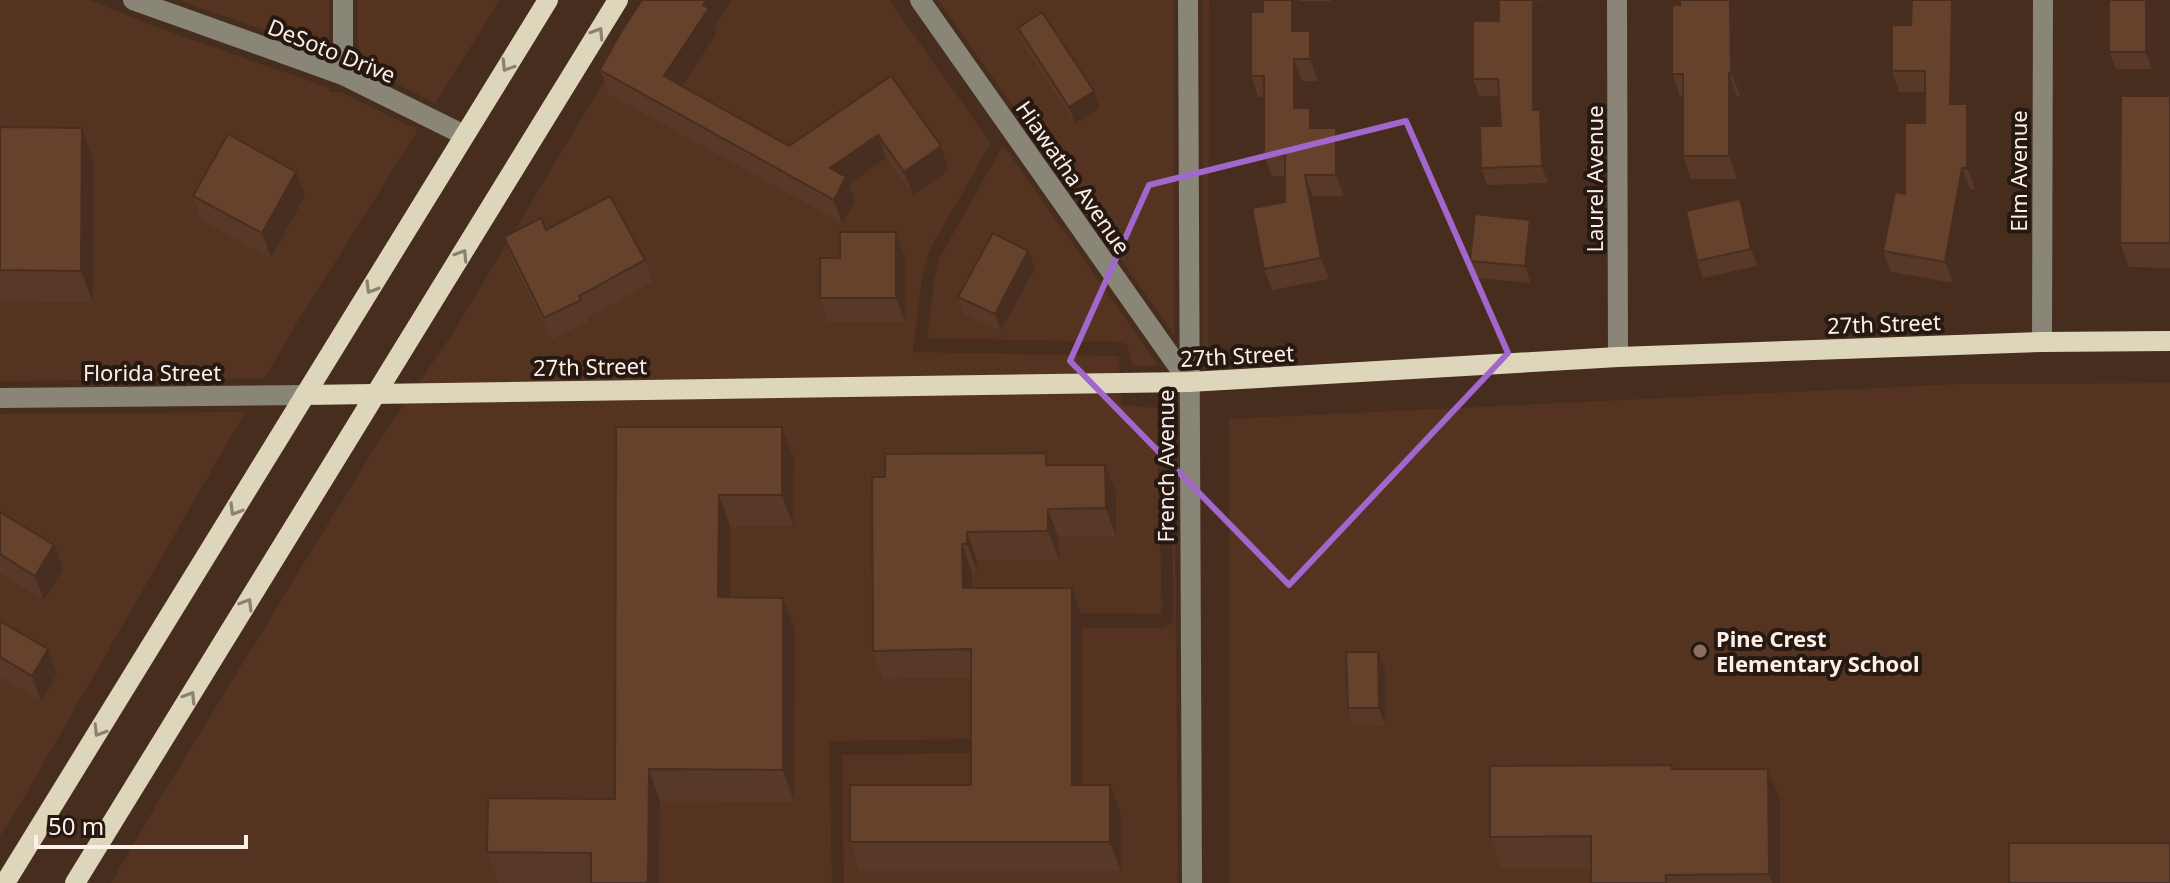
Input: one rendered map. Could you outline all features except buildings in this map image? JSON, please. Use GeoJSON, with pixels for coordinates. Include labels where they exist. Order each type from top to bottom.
{"type":"FeatureCollection","features":[{"type":"Feature","properties":{"kind":"main road"},"geometry":{"type":"LineString","coordinates":[[5,883],[548,0]]}},
{"type":"Feature","properties":{"kind":"main road"},"geometry":{"type":"LineString","coordinates":[[75,883],[618,0]]}},
{"type":"Feature","properties":{"kind":"main road","name":"27th Street"},"geometry":{"type":"LineString","coordinates":[[305,395],[1189,382],[1618,357],[2042,342],[2170,341]]}},
{"type":"Feature","properties":{"kind":"street","name":"DeSoto Drive"},"geometry":{"type":"LineString","coordinates":[[133,0],[343,75],[464,135]]}},
{"type":"Feature","properties":{"kind":"street"},"geometry":{"type":"LineString","coordinates":[[343,0],[343,75]]}},
{"type":"Feature","properties":{"kind":"street","name":"Hiawatha Avenue"},"geometry":{"type":"LineString","coordinates":[[920,0],[1189,382]]}},
{"type":"Feature","properties":{"kind":"street","name":"French Avenue"},"geometry":{"type":"LineString","coordinates":[[1188,0],[1192,883]]}},
{"type":"Feature","properties":{"kind":"street","name":"Laurel Avenue"},"geometry":{"type":"LineString","coordinates":[[1617,0],[1618,357]]}},
{"type":"Feature","properties":{"kind":"street","name":"Elm Avenue"},"geometry":{"type":"LineString","coordinates":[[2042,342],[2043,0]]}},
{"type":"Feature","properties":{"kind":"street","name":"Florida Street"},"geometry":{"type":"LineString","coordinates":[[0,398],[305,395]]}},
{"type":"Feature","properties":{"kind":"highlighted area"},"geometry":{"type":"Polygon","coordinates":[[[1406,121],[1508,353],[1289,585],[1070,361],[1149,185],[1406,121]]]}},
{"type":"Feature","properties":{"kind":"shaded area"},"geometry":{"type":"Polygon","coordinates":[[[0,0],[90,0],[159,28],[329,88],[329,92],[341,92],[418,130],[264,379],[0,381],[0,0]]]}},
{"type":"Feature","properties":{"kind":"shaded area"},"geometry":{"type":"Polygon","coordinates":[[[178,0],[329,0],[329,53],[178,0]]]}},
{"type":"Feature","properties":{"kind":"shaded area"},"geometry":{"type":"Polygon","coordinates":[[[358,0],[500,0],[435,103],[358,65],[358,0]]]}},
{"type":"Feature","properties":{"kind":"shaded area"},"geometry":{"type":"Polygon","coordinates":[[[652,0],[889,0],[991,143],[929,251],[922,278],[913,352],[1119,356],[1121,405],[1157,408],[1162,614],[977,613],[975,739],[829,741],[832,883],[111,883],[380,439],[453,333],[652,0]]]}},
{"type":"Feature","properties":{"kind":"shaded area"},"geometry":{"type":"Polygon","coordinates":[[[938,0],[1174,0],[1174,335],[938,0]]]}},
{"type":"Feature","properties":{"kind":"shaded area"},"geometry":{"type":"Polygon","coordinates":[[[1203,0],[1209,0],[1208,364],[1203,365],[1203,0]]]}},
{"type":"Feature","properties":{"kind":"shaded area"},"geometry":{"type":"Polygon","coordinates":[[[1003,145],[1159,366],[1132,366],[1128,347],[1119,342],[927,338],[940,257],[1003,145]]]}},
{"type":"Feature","properties":{"kind":"shaded area","name":"Pine Crest Elementary School"},"geometry":{"type":"Polygon","coordinates":[[[2170,383],[2170,883],[1230,883],[1229,419],[1959,384],[2170,383]]]}},
{"type":"Feature","properties":{"kind":"shaded area"},"geometry":{"type":"Polygon","coordinates":[[[1166,399],[1174,399],[1178,883],[844,883],[842,755],[974,753],[989,627],[1162,628],[1172,623],[1169,408],[1166,399]]]}},
{"type":"Feature","properties":{"kind":"shaded area"},"geometry":{"type":"Polygon","coordinates":[[[245,412],[12,818],[0,836],[0,414],[245,412]]]}},
{"type":"Feature","properties":{"kind":"place","name":"Pine Crest Elementary School"},"geometry":{"type":"Point","coordinates":[1700,651]}}]}
